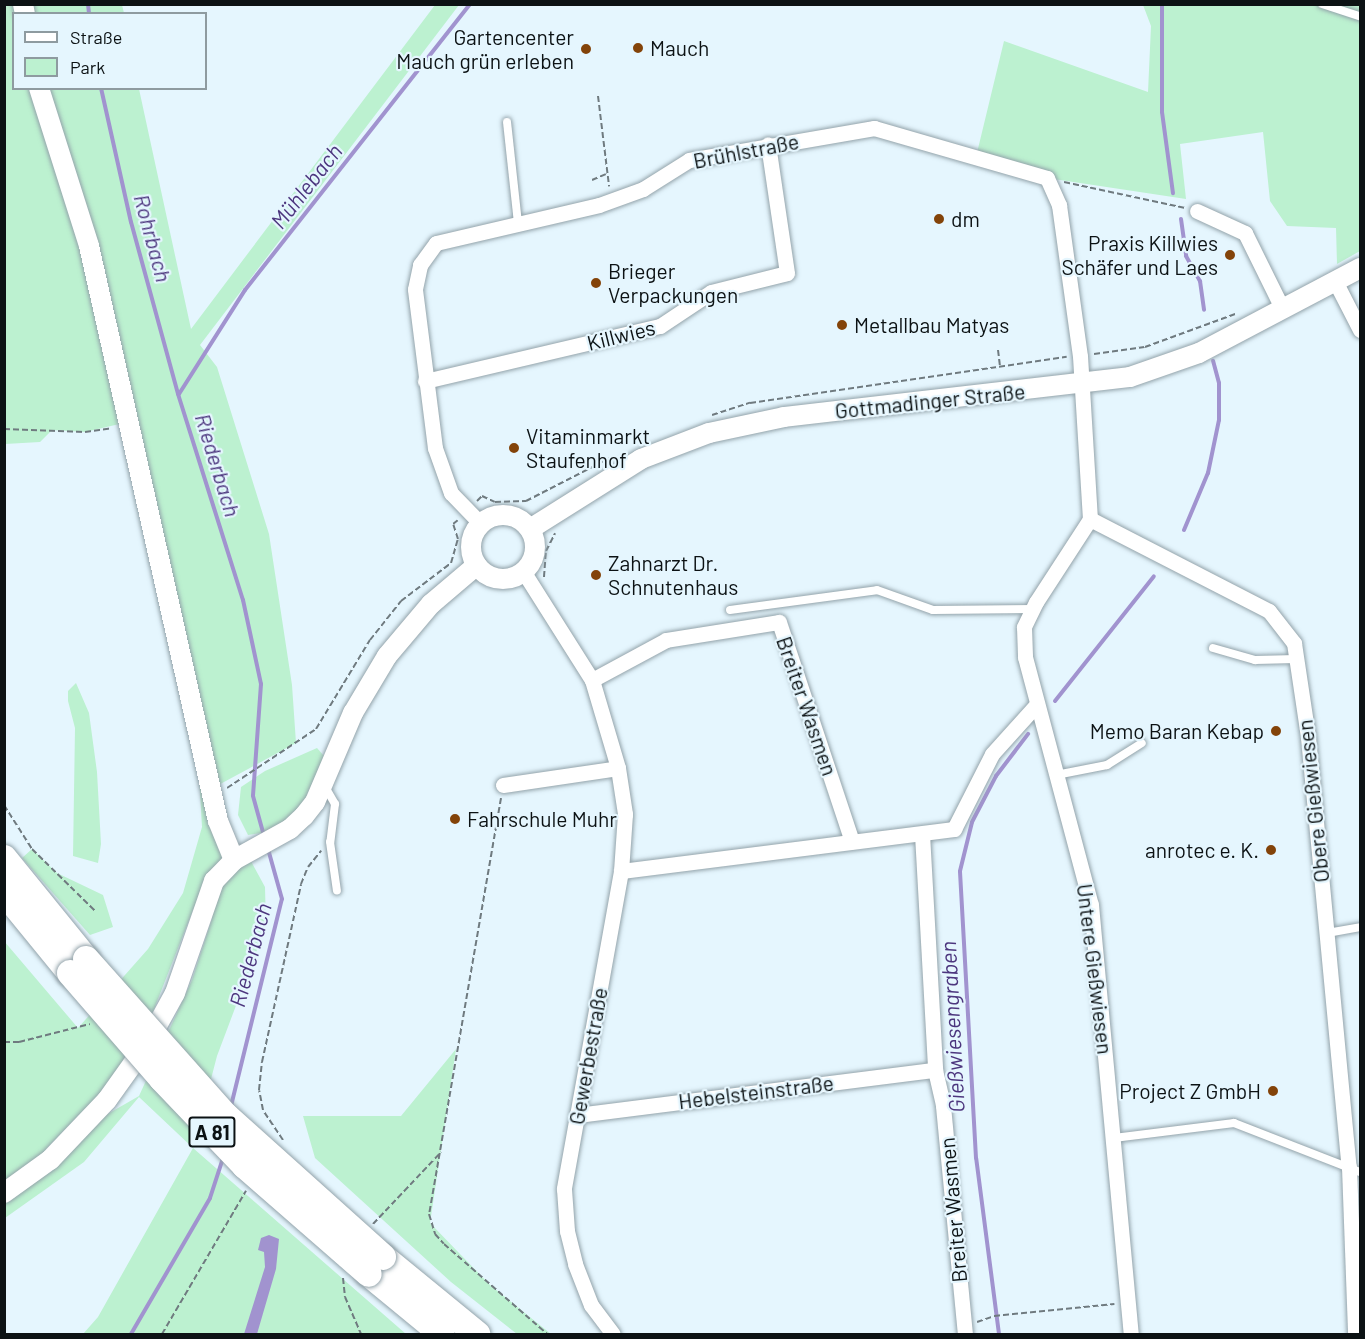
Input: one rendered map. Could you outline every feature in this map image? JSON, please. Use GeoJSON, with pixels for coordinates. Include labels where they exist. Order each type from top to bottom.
{"type":"FeatureCollection","features":[{"type":"Feature","properties":{"kind":"highway","name":"A 81"},"geometry":{"type":"LineString","coordinates":[[4,858],[78,966]]}},
{"type":"Feature","properties":{"kind":"highway","name":"A 81"},"geometry":{"type":"LineString","coordinates":[[4,892],[442,1335]]}},
{"type":"Feature","properties":{"kind":"highway","name":"A 81"},"geometry":{"type":"LineString","coordinates":[[376,1266],[477,1335]]}},
{"type":"Feature","properties":{"kind":"main road"},"geometry":{"type":"LineString","coordinates":[[40,90],[89,246],[218,820],[234,860]]}},
{"type":"Feature","properties":{"kind":"main road","name":"Gottmadinger Straße"},"geometry":{"type":"LineString","coordinates":[[538,524],[641,459],[746,424],[1130,377],[1198,353],[1336,283],[1360,268]]}},
{"type":"Feature","properties":{"kind":"main road"},"geometry":{"type":"LineString","coordinates":[[506,515],[538,524],[535,550],[523,572],[506,578],[495,577],[477,565],[472,544],[474,518],[506,515]]}},
{"type":"Feature","properties":{"kind":"main road"},"geometry":{"type":"LineString","coordinates":[[4,1193],[67,1145],[130,1070],[175,993],[206,896],[214,881],[234,860],[304,816],[323,784],[353,713],[387,656],[431,604],[477,565]]}},
{"type":"Feature","properties":{"kind":"street","name":"Brühlstraße"},"geometry":{"type":"LineString","coordinates":[[474,518],[451,492],[435,448],[424,381],[415,289],[420,265],[436,243],[611,201],[643,189],[689,159],[874,128],[1047,178]]}},
{"type":"Feature","properties":{"kind":"street","name":"Killwies"},"geometry":{"type":"LineString","coordinates":[[424,381],[660,326],[711,292],[787,273],[768,144]]}},
{"type":"Feature","properties":{"kind":"street"},"geometry":{"type":"LineString","coordinates":[[1047,178],[1059,205],[1080,356],[1079,384],[1090,519]]}},
{"type":"Feature","properties":{"kind":"street"},"geometry":{"type":"LineString","coordinates":[[1197,211],[1245,233],[1283,310]]}},
{"type":"Feature","properties":{"kind":"street"},"geometry":{"type":"LineString","coordinates":[[1336,283],[1360,330]]}},
{"type":"Feature","properties":{"kind":"street","name":"Untere Gießwiesen"},"geometry":{"type":"LineString","coordinates":[[1090,519],[1024,627],[1025,657],[1091,905],[1114,1138],[1126,1303],[1131,1335]]}},
{"type":"Feature","properties":{"kind":"street","name":"Obere Gießwiesen"},"geometry":{"type":"LineString","coordinates":[[1090,519],[1269,611],[1294,643],[1308,737],[1327,933],[1355,1169],[1355,1335]]}},
{"type":"Feature","properties":{"kind":"street","name":"Gewerbestraße"},"geometry":{"type":"LineString","coordinates":[[523,572],[592,680],[618,768],[625,814],[621,871],[564,1189],[567,1232],[591,1305],[613,1335]]}},
{"type":"Feature","properties":{"kind":"street","name":"Breiter Wasmen"},"geometry":{"type":"LineString","coordinates":[[592,680],[666,640],[779,622],[852,841]]}},
{"type":"Feature","properties":{"kind":"street"},"geometry":{"type":"LineString","coordinates":[[621,871],[954,829],[992,754],[1037,704]]}},
{"type":"Feature","properties":{"kind":"street"},"geometry":{"type":"LineString","coordinates":[[503,785],[618,768]]}},
{"type":"Feature","properties":{"kind":"street","name":"Breiter Wasmen"},"geometry":{"type":"LineString","coordinates":[[922,834],[935,1070],[943,1106],[964,1332]]}},
{"type":"Feature","properties":{"kind":"street","name":"Hebelsteinstraße"},"geometry":{"type":"LineString","coordinates":[[577,1115],[935,1070]]}},
{"type":"Feature","properties":{"kind":"lane"},"geometry":{"type":"LineString","coordinates":[[1322,4],[1360,16]]}},
{"type":"Feature","properties":{"kind":"lane"},"geometry":{"type":"LineString","coordinates":[[507,122],[518,224]]}},
{"type":"Feature","properties":{"kind":"lane"},"geometry":{"type":"LineString","coordinates":[[730,610],[877,590],[933,610],[1033,609]]}},
{"type":"Feature","properties":{"kind":"lane"},"geometry":{"type":"LineString","coordinates":[[1213,648],[1255,660],[1296,659]]}},
{"type":"Feature","properties":{"kind":"lane"},"geometry":{"type":"LineString","coordinates":[[1056,775],[1107,765],[1142,743]]}},
{"type":"Feature","properties":{"kind":"lane"},"geometry":{"type":"LineString","coordinates":[[323,784],[335,804],[330,842],[337,891]]}},
{"type":"Feature","properties":{"kind":"lane"},"geometry":{"type":"LineString","coordinates":[[1327,933],[1360,927]]}},
{"type":"Feature","properties":{"kind":"lane"},"geometry":{"type":"LineString","coordinates":[[1114,1138],[1234,1123],[1355,1169]]}},
{"type":"Feature","properties":{"kind":"path"},"geometry":{"type":"LineString","coordinates":[[598,96],[611,201]]}},
{"type":"Feature","properties":{"kind":"path"},"geometry":{"type":"LineString","coordinates":[[592,180],[607,174]]}},
{"type":"Feature","properties":{"kind":"path"},"geometry":{"type":"LineString","coordinates":[[1047,178],[1197,211]]}},
{"type":"Feature","properties":{"kind":"path"},"geometry":{"type":"LineString","coordinates":[[704,417],[750,403],[1145,347],[1244,310]]}},
{"type":"Feature","properties":{"kind":"path"},"geometry":{"type":"LineString","coordinates":[[998,350],[1000,367]]}},
{"type":"Feature","properties":{"kind":"path"},"geometry":{"type":"LineString","coordinates":[[4,429],[85,432],[129,421]]}},
{"type":"Feature","properties":{"kind":"path"},"geometry":{"type":"LineString","coordinates":[[241,777],[281,754],[316,729],[370,640],[401,601],[451,563],[458,539],[453,524],[474,518],[482,496],[495,502],[533,497],[615,455]]}},
{"type":"Feature","properties":{"kind":"path"},"geometry":{"type":"LineString","coordinates":[[533,497],[538,524],[555,534],[546,551],[545,591],[541,599]]}},
{"type":"Feature","properties":{"kind":"path"},"geometry":{"type":"LineString","coordinates":[[503,785],[441,1152],[430,1203],[435,1234],[547,1335]]}},
{"type":"Feature","properties":{"kind":"path"},"geometry":{"type":"LineString","coordinates":[[4,805],[32,849],[96,912]]}},
{"type":"Feature","properties":{"kind":"path"},"geometry":{"type":"LineString","coordinates":[[273,1139],[275,1132],[263,1110],[259,1090],[262,1062],[301,884],[308,867],[330,842]]}},
{"type":"Feature","properties":{"kind":"path"},"geometry":{"type":"LineString","coordinates":[[4,1042],[78,1029],[99,1020]]}},
{"type":"Feature","properties":{"kind":"path"},"geometry":{"type":"LineString","coordinates":[[370,1226],[441,1152]]}},
{"type":"Feature","properties":{"kind":"path"},"geometry":{"type":"LineString","coordinates":[[162,1335],[250,1185]]}},
{"type":"Feature","properties":{"kind":"path"},"geometry":{"type":"LineString","coordinates":[[964,1332],[994,1316],[1126,1303]]}},
{"type":"Feature","properties":{"kind":"green space"},"geometry":{"type":"Polygon","coordinates":[[[5,5],[122,5],[124,12],[12,12],[12,90],[139,90],[191,329],[435,5],[459,5],[200,345],[217,367],[269,534],[292,685],[296,743],[211,789],[221,834],[246,852],[265,887],[266,926],[217,1056],[193,1148],[139,1097],[84,1162],[5,1218],[4,941],[78,1028],[148,949],[183,893],[202,827],[196,723],[128,422],[85,432],[52,430],[40,442],[5,444],[5,5]],[[213,882],[193,910],[130,1070],[107,1100],[78,1116],[45,1150],[139,1096],[192,980],[212,919],[213,882]]]}},
{"type":"Feature","properties":{"kind":"green space"},"geometry":{"type":"Polygon","coordinates":[[[1143,5],[1360,5],[1360,251],[1337,264],[1336,228],[1287,226],[1270,201],[1263,132],[1180,144],[1186,199],[1047,178],[976,157],[1004,41],[1148,92],[1151,26],[1143,5]]]}},
{"type":"Feature","properties":{"kind":"green space"},"geometry":{"type":"Polygon","coordinates":[[[76,683],[89,713],[97,772],[101,844],[98,863],[73,856],[75,728],[68,701],[68,691],[76,683]]]}},
{"type":"Feature","properties":{"kind":"green space"},"geometry":{"type":"Polygon","coordinates":[[[317,748],[324,756],[302,807],[274,831],[248,835],[238,815],[241,787],[265,771],[317,748]]]}},
{"type":"Feature","properties":{"kind":"green space"},"geometry":{"type":"Polygon","coordinates":[[[32,849],[57,873],[103,895],[113,927],[90,935],[22,858],[32,849]]]}},
{"type":"Feature","properties":{"kind":"green space"},"geometry":{"type":"Polygon","coordinates":[[[456,1049],[430,1223],[490,1285],[551,1334],[517,1334],[451,1282],[315,1158],[303,1116],[401,1116],[456,1049]]]}},
{"type":"Feature","properties":{"kind":"green space"},"geometry":{"type":"Polygon","coordinates":[[[193,1148],[406,1334],[83,1334],[98,1317],[193,1148]]]}},
{"type":"Feature","properties":{"kind":"shaded area"},"geometry":{"type":"Polygon","coordinates":[[[269,1235],[279,1239],[276,1269],[257,1334],[244,1334],[265,1267],[264,1252],[258,1250],[261,1238],[269,1235]]]}},
{"type":"Feature","properties":{"kind":"waterway","name":"Rohrbach"},"geometry":{"type":"LineString","coordinates":[[88,4],[89,12]]}},
{"type":"Feature","properties":{"kind":"waterway","name":"Mühlebach"},"geometry":{"type":"LineString","coordinates":[[179,394],[245,290],[470,4]]}},
{"type":"Feature","properties":{"kind":"waterway","name":"Gießwiesengraben"},"geometry":{"type":"LineString","coordinates":[[1162,4],[1162,112],[1173,193]]}},
{"type":"Feature","properties":{"kind":"waterway","name":"Riederbach"},"geometry":{"type":"LineString","coordinates":[[101,90],[131,222],[178,394],[243,600],[261,684],[253,796],[264,836]]}},
{"type":"Feature","properties":{"kind":"waterway","name":"Gießwiesengraben"},"geometry":{"type":"LineString","coordinates":[[1181,219],[1186,256],[1200,281],[1204,310]]}},
{"type":"Feature","properties":{"kind":"waterway","name":"Gießwiesengraben"},"geometry":{"type":"LineString","coordinates":[[1184,530],[1208,473],[1219,420],[1219,383],[1213,361]]}},
{"type":"Feature","properties":{"kind":"waterway","name":"Gießwiesengraben"},"geometry":{"type":"LineString","coordinates":[[1055,701],[1154,576]]}},
{"type":"Feature","properties":{"kind":"waterway","name":"Gießwiesengraben"},"geometry":{"type":"LineString","coordinates":[[999,1334],[976,1158],[960,871],[972,822],[996,776],[1028,734]]}},
{"type":"Feature","properties":{"kind":"waterway","name":"Riederbach"},"geometry":{"type":"LineString","coordinates":[[231,1106],[282,899],[268,849]]}},
{"type":"Feature","properties":{"kind":"waterway","name":"Riederbach"},"geometry":{"type":"LineString","coordinates":[[131,1334],[210,1198],[223,1158]]}},
{"type":"Feature","properties":{"kind":"place","name":"Mauch"},"geometry":{"type":"Point","coordinates":[638,48]}},
{"type":"Feature","properties":{"kind":"place","name":"Gartencenter Mauch grün erleben"},"geometry":{"type":"Point","coordinates":[586,49]}},
{"type":"Feature","properties":{"kind":"place","name":"dm"},"geometry":{"type":"Point","coordinates":[939,219]}},
{"type":"Feature","properties":{"kind":"place","name":"Praxis Killwies Schäfer und Laes"},"geometry":{"type":"Point","coordinates":[1230,255]}},
{"type":"Feature","properties":{"kind":"place","name":"Brieger Verpackungen"},"geometry":{"type":"Point","coordinates":[596,283]}},
{"type":"Feature","properties":{"kind":"place","name":"Metallbau Matyas"},"geometry":{"type":"Point","coordinates":[842,325]}},
{"type":"Feature","properties":{"kind":"place","name":"Vitaminmarkt Staufenhof"},"geometry":{"type":"Point","coordinates":[514,448]}},
{"type":"Feature","properties":{"kind":"place","name":"Zahnarzt Dr. Schnutenhaus"},"geometry":{"type":"Point","coordinates":[596,575]}},
{"type":"Feature","properties":{"kind":"place","name":"Memo Baran Kebap"},"geometry":{"type":"Point","coordinates":[1276,731]}},
{"type":"Feature","properties":{"kind":"place","name":"Fahrschule Muhr"},"geometry":{"type":"Point","coordinates":[455,819]}},
{"type":"Feature","properties":{"kind":"place","name":"anrotec e. K."},"geometry":{"type":"Point","coordinates":[1271,850]}},
{"type":"Feature","properties":{"kind":"place","name":"Project Z GmbH"},"geometry":{"type":"Point","coordinates":[1273,1091]}}]}
